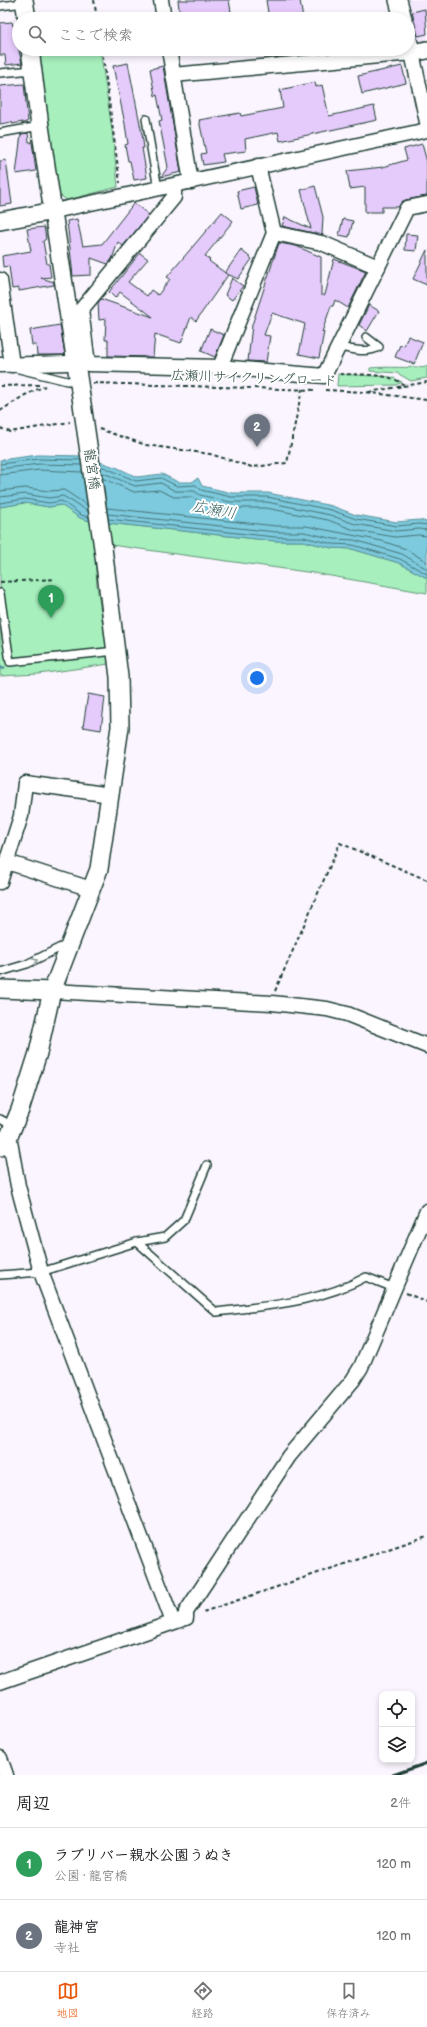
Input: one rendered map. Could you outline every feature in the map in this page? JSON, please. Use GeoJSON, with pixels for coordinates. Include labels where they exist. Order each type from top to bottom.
{"type":"FeatureCollection","features":[{"type":"Feature","properties":{"kind":"street"},"geometry":{"type":"LineString","coordinates":[[161,0],[163,12]]}},
{"type":"Feature","properties":{"kind":"street"},"geometry":{"type":"LineString","coordinates":[[398,0],[401,12]]}},
{"type":"Feature","properties":{"kind":"street"},"geometry":{"type":"LineString","coordinates":[[416,48],[427,122]]}},
{"type":"Feature","properties":{"kind":"street","name":"龍宮橋"},"geometry":{"type":"LineString","coordinates":[[6,1132],[38,1052],[52,991],[99,868],[120,727],[119,677],[103,548],[40,126],[31,56]]}},
{"type":"Feature","properties":{"kind":"street"},"geometry":{"type":"LineString","coordinates":[[170,56],[191,182]]}},
{"type":"Feature","properties":{"kind":"street"},"geometry":{"type":"LineString","coordinates":[[173,75],[344,56]]}},
{"type":"Feature","properties":{"kind":"street"},"geometry":{"type":"LineString","coordinates":[[0,220],[54,212],[427,130]]}},
{"type":"Feature","properties":{"kind":"street"},"geometry":{"type":"LineString","coordinates":[[220,367],[274,233],[258,166]]}},
{"type":"Feature","properties":{"kind":"street"},"geometry":{"type":"LineString","coordinates":[[174,186],[174,196],[81,310],[88,364],[220,367],[324,376],[407,208],[427,204]]}},
{"type":"Feature","properties":{"kind":"street"},"geometry":{"type":"LineString","coordinates":[[274,233],[322,243],[378,267]]}},
{"type":"Feature","properties":{"kind":"street"},"geometry":{"type":"LineString","coordinates":[[0,280],[6,365],[68,363]]}},
{"type":"Feature","properties":{"kind":"street"},"geometry":{"type":"LineString","coordinates":[[0,882],[5,857],[22,816],[25,783],[111,795]]}},
{"type":"Feature","properties":{"kind":"street"},"geometry":{"type":"LineString","coordinates":[[5,857],[91,890]]}},
{"type":"Feature","properties":{"kind":"street"},"geometry":{"type":"LineString","coordinates":[[0,988],[272,1003],[327,1009],[347,1014],[427,1046]]}},
{"type":"Feature","properties":{"kind":"street"},"geometry":{"type":"LineString","coordinates":[[6,1132],[18,1186],[41,1272],[179,1620]]}},
{"type":"Feature","properties":{"kind":"street"},"geometry":{"type":"LineString","coordinates":[[0,1682],[179,1620],[186,1612],[289,1456],[353,1380],[361,1367],[427,1210]]}},
{"type":"Feature","properties":{"kind":"street"},"geometry":{"type":"LineString","coordinates":[[0,1758],[6,1775]]}},
{"type":"Feature","properties":{"kind":"lane"},"geometry":{"type":"LineString","coordinates":[[0,6],[25,7]]}},
{"type":"Feature","properties":{"kind":"lane"},"geometry":{"type":"LineString","coordinates":[[0,73],[33,70]]}},
{"type":"Feature","properties":{"kind":"lane"},"geometry":{"type":"LineString","coordinates":[[146,119],[158,189]]}},
{"type":"Feature","properties":{"kind":"lane"},"geometry":{"type":"LineString","coordinates":[[0,133],[40,126]]}},
{"type":"Feature","properties":{"kind":"lane"},"geometry":{"type":"LineString","coordinates":[[338,347],[357,350],[373,350],[379,347],[366,337]]}},
{"type":"Feature","properties":{"kind":"lane"},"geometry":{"type":"LineString","coordinates":[[6,365],[18,370],[67,381],[80,386]]}},
{"type":"Feature","properties":{"kind":"lane"},"geometry":{"type":"LineString","coordinates":[[0,593],[10,662],[116,652]]}},
{"type":"Feature","properties":{"kind":"lane"},"geometry":{"type":"LineString","coordinates":[[0,972],[27,964],[61,947],[68,948]]}},
{"type":"Feature","properties":{"kind":"lane"},"geometry":{"type":"LineString","coordinates":[[0,1275],[41,1272],[137,1242],[165,1237],[184,1220],[207,1165]]}},
{"type":"Feature","properties":{"kind":"lane"},"geometry":{"type":"LineString","coordinates":[[137,1242],[216,1312],[286,1303],[350,1286],[366,1277],[394,1288]]}},
{"type":"Feature","properties":{"kind":"path"},"geometry":{"type":"LineString","coordinates":[[94,0],[96,12]]}},
{"type":"Feature","properties":{"kind":"path"},"geometry":{"type":"LineString","coordinates":[[103,56],[122,196]]}},
{"type":"Feature","properties":{"kind":"path"},"geometry":{"type":"LineString","coordinates":[[326,373],[391,377],[400,380],[405,387]]}},
{"type":"Feature","properties":{"kind":"path"},"geometry":{"type":"LineString","coordinates":[[365,392],[405,387],[427,382]]}},
{"type":"Feature","properties":{"kind":"path","name":"広瀬川サイクリングロード"},"geometry":{"type":"LineString","coordinates":[[80,386],[91,383],[302,389],[365,392],[427,400]]}},
{"type":"Feature","properties":{"kind":"path"},"geometry":{"type":"LineString","coordinates":[[0,411],[25,394],[48,385]]}},
{"type":"Feature","properties":{"kind":"path"},"geometry":{"type":"LineString","coordinates":[[98,428],[146,445],[210,454],[252,468],[287,463],[302,389]]}},
{"type":"Feature","properties":{"kind":"path"},"geometry":{"type":"LineString","coordinates":[[0,428],[10,432],[72,422]]}},
{"type":"Feature","properties":{"kind":"path"},"geometry":{"type":"LineString","coordinates":[[0,582],[56,580]]}},
{"type":"Feature","properties":{"kind":"path"},"geometry":{"type":"LineString","coordinates":[[272,1003],[273,995],[340,843],[427,880]]}},
{"type":"Feature","properties":{"kind":"path"},"geometry":{"type":"LineString","coordinates":[[394,1288],[427,1302]]}},
{"type":"Feature","properties":{"kind":"path"},"geometry":{"type":"LineString","coordinates":[[179,1620],[427,1536]]}},
{"type":"Feature","properties":{"kind":"shaded area"},"geometry":{"type":"Polygon","coordinates":[[[404,0],[427,0],[427,43],[421,44],[415,41],[415,12],[407,12],[404,0]]]}},
{"type":"Feature","properties":{"kind":"green space"},"geometry":{"type":"Polygon","coordinates":[[[40,56],[101,56],[112,130],[118,187],[67,200],[56,193],[43,97],[40,56]]]}},
{"type":"Feature","properties":{"kind":"green space"},"geometry":{"type":"Polygon","coordinates":[[[427,366],[427,378],[411,381],[397,373],[370,371],[370,368],[427,366]]]}},
{"type":"Feature","properties":{"kind":"green space"},"geometry":{"type":"Polygon","coordinates":[[[338,374],[391,377],[402,382],[396,385],[337,386],[338,374]]]}},
{"type":"Feature","properties":{"kind":"green space"},"geometry":{"type":"Polygon","coordinates":[[[25,503],[49,507],[61,505],[80,518],[90,521],[95,554],[97,586],[109,664],[39,674],[0,676],[0,507],[25,503]]]}},
{"type":"Feature","properties":{"kind":"green space"},"geometry":{"type":"Polygon","coordinates":[[[107,523],[275,541],[303,541],[332,548],[352,549],[399,563],[427,578],[427,593],[314,573],[111,545],[107,523]]]}},
{"type":"Feature","properties":{"kind":"water","name":"広瀬川"},"geometry":{"type":"Polygon","coordinates":[[[38,455],[82,456],[118,468],[137,477],[162,474],[178,482],[192,482],[198,478],[202,486],[232,493],[268,493],[332,506],[356,515],[397,522],[419,520],[427,522],[427,578],[399,563],[352,549],[332,548],[303,541],[275,541],[90,521],[80,518],[61,505],[49,507],[25,503],[0,507],[0,460],[38,455]]]}},
{"type":"Feature","properties":{"kind":"building"},"geometry":{"type":"Polygon","coordinates":[[[178,0],[229,0],[231,12],[179,12],[178,0]]]}},
{"type":"Feature","properties":{"kind":"building"},"geometry":{"type":"Polygon","coordinates":[[[266,0],[300,0],[302,12],[268,12],[266,0]]]}},
{"type":"Feature","properties":{"kind":"building"},"geometry":{"type":"Polygon","coordinates":[[[425,9],[427,34],[418,36],[415,24],[415,12],[412,12],[425,9]]]}},
{"type":"Feature","properties":{"kind":"building"},"geometry":{"type":"Polygon","coordinates":[[[12,22],[12,56],[20,56],[22,63],[6,65],[5,55],[0,55],[0,23],[12,22]]]}},
{"type":"Feature","properties":{"kind":"building"},"geometry":{"type":"Polygon","coordinates":[[[128,63],[142,134],[144,148],[142,148],[147,178],[134,180],[125,145],[128,144],[125,124],[113,66],[128,63]]]}},
{"type":"Feature","properties":{"kind":"building"},"geometry":{"type":"Polygon","coordinates":[[[163,66],[181,172],[161,177],[168,167],[159,121],[162,120],[157,95],[155,96],[150,69],[163,66]]]}},
{"type":"Feature","properties":{"kind":"building"},"geometry":{"type":"Polygon","coordinates":[[[402,66],[406,83],[362,94],[358,76],[402,66]]]}},
{"type":"Feature","properties":{"kind":"building"},"geometry":{"type":"Polygon","coordinates":[[[315,82],[316,87],[322,85],[329,116],[374,106],[377,120],[280,141],[278,132],[245,139],[246,151],[222,154],[224,162],[203,165],[201,154],[206,153],[199,120],[240,113],[241,116],[283,108],[280,90],[315,82]]]}},
{"type":"Feature","properties":{"kind":"building"},"geometry":{"type":"Polygon","coordinates":[[[24,84],[28,121],[22,124],[23,122],[0,124],[0,86],[24,84]]]}},
{"type":"Feature","properties":{"kind":"building"},"geometry":{"type":"Polygon","coordinates":[[[28,133],[29,142],[32,142],[36,171],[16,174],[21,134],[28,133]]]}},
{"type":"Feature","properties":{"kind":"building"},"geometry":{"type":"Polygon","coordinates":[[[422,144],[427,162],[427,196],[405,200],[398,207],[382,207],[382,212],[365,212],[365,187],[350,189],[347,171],[383,167],[407,160],[404,149],[422,144]]]}},
{"type":"Feature","properties":{"kind":"building"},"geometry":{"type":"Polygon","coordinates":[[[6,160],[12,204],[0,206],[0,161],[6,160]]]}},
{"type":"Feature","properties":{"kind":"building"},"geometry":{"type":"Polygon","coordinates":[[[315,186],[323,217],[323,235],[282,226],[285,217],[311,229],[301,190],[315,186]]]}},
{"type":"Feature","properties":{"kind":"building"},"geometry":{"type":"Polygon","coordinates":[[[254,187],[258,205],[241,209],[237,191],[254,187]]]}},
{"type":"Feature","properties":{"kind":"building"},"geometry":{"type":"Polygon","coordinates":[[[134,203],[149,215],[123,246],[118,242],[112,259],[108,264],[91,258],[91,275],[73,276],[67,221],[77,219],[83,246],[102,244],[134,203]]]}},
{"type":"Feature","properties":{"kind":"building"},"geometry":{"type":"Polygon","coordinates":[[[222,212],[233,221],[205,256],[210,260],[209,261],[228,275],[196,321],[191,317],[181,343],[155,334],[153,357],[108,356],[108,340],[105,340],[106,319],[99,320],[98,303],[101,299],[153,317],[120,292],[115,298],[109,292],[140,253],[148,259],[128,282],[147,296],[151,290],[158,295],[170,279],[167,277],[222,212]]]}},
{"type":"Feature","properties":{"kind":"building"},"geometry":{"type":"Polygon","coordinates":[[[343,219],[353,221],[349,237],[339,235],[343,219]]]}},
{"type":"Feature","properties":{"kind":"building"},"geometry":{"type":"Polygon","coordinates":[[[44,227],[46,239],[43,241],[51,277],[41,278],[54,282],[54,285],[19,291],[19,288],[12,289],[9,266],[3,267],[2,256],[31,251],[27,229],[44,227]]]}},
{"type":"Feature","properties":{"kind":"building"},"geometry":{"type":"Polygon","coordinates":[[[406,234],[418,235],[416,251],[405,250],[406,234]]]}},
{"type":"Feature","properties":{"kind":"building"},"geometry":{"type":"Polygon","coordinates":[[[279,243],[296,246],[321,257],[321,295],[325,295],[334,259],[366,271],[348,308],[335,300],[333,306],[331,306],[322,332],[324,332],[319,358],[299,354],[305,324],[272,313],[264,335],[270,336],[266,362],[248,361],[252,325],[279,243]]]}},
{"type":"Feature","properties":{"kind":"building"},"geometry":{"type":"Polygon","coordinates":[[[241,250],[252,259],[238,279],[225,273],[241,250]]]}},
{"type":"Feature","properties":{"kind":"building"},"geometry":{"type":"Polygon","coordinates":[[[427,250],[427,285],[413,279],[427,250]]]}},
{"type":"Feature","properties":{"kind":"building"},"geometry":{"type":"Polygon","coordinates":[[[232,278],[243,286],[232,300],[225,295],[232,278]]]}},
{"type":"Feature","properties":{"kind":"building"},"geometry":{"type":"Polygon","coordinates":[[[369,305],[379,311],[367,331],[359,325],[369,305]]]}},
{"type":"Feature","properties":{"kind":"building"},"geometry":{"type":"Polygon","coordinates":[[[60,325],[65,355],[37,355],[36,345],[32,345],[30,330],[60,325]]]}},
{"type":"Feature","properties":{"kind":"building"},"geometry":{"type":"Polygon","coordinates":[[[210,329],[224,335],[215,357],[201,351],[210,329]]]}},
{"type":"Feature","properties":{"kind":"building"},"geometry":{"type":"Polygon","coordinates":[[[408,336],[423,342],[414,364],[395,357],[400,345],[404,346],[408,336]]]}},
{"type":"Feature","properties":{"kind":"building"},"geometry":{"type":"Polygon","coordinates":[[[88,694],[105,697],[101,730],[83,727],[88,694]]]}},
{"type":"Feature","properties":{"kind":"railway"},"geometry":{"type":"LineString","coordinates":[[393,1775],[427,1763]]}},
{"type":"Feature","properties":{"kind":"place","name":"龍神宮"},"geometry":{"type":"Point","coordinates":[257,447]}},
{"type":"Feature","properties":{"kind":"place","name":"ラブリバー親水公園うぬき"},"geometry":{"type":"Point","coordinates":[51,618]}}]}
